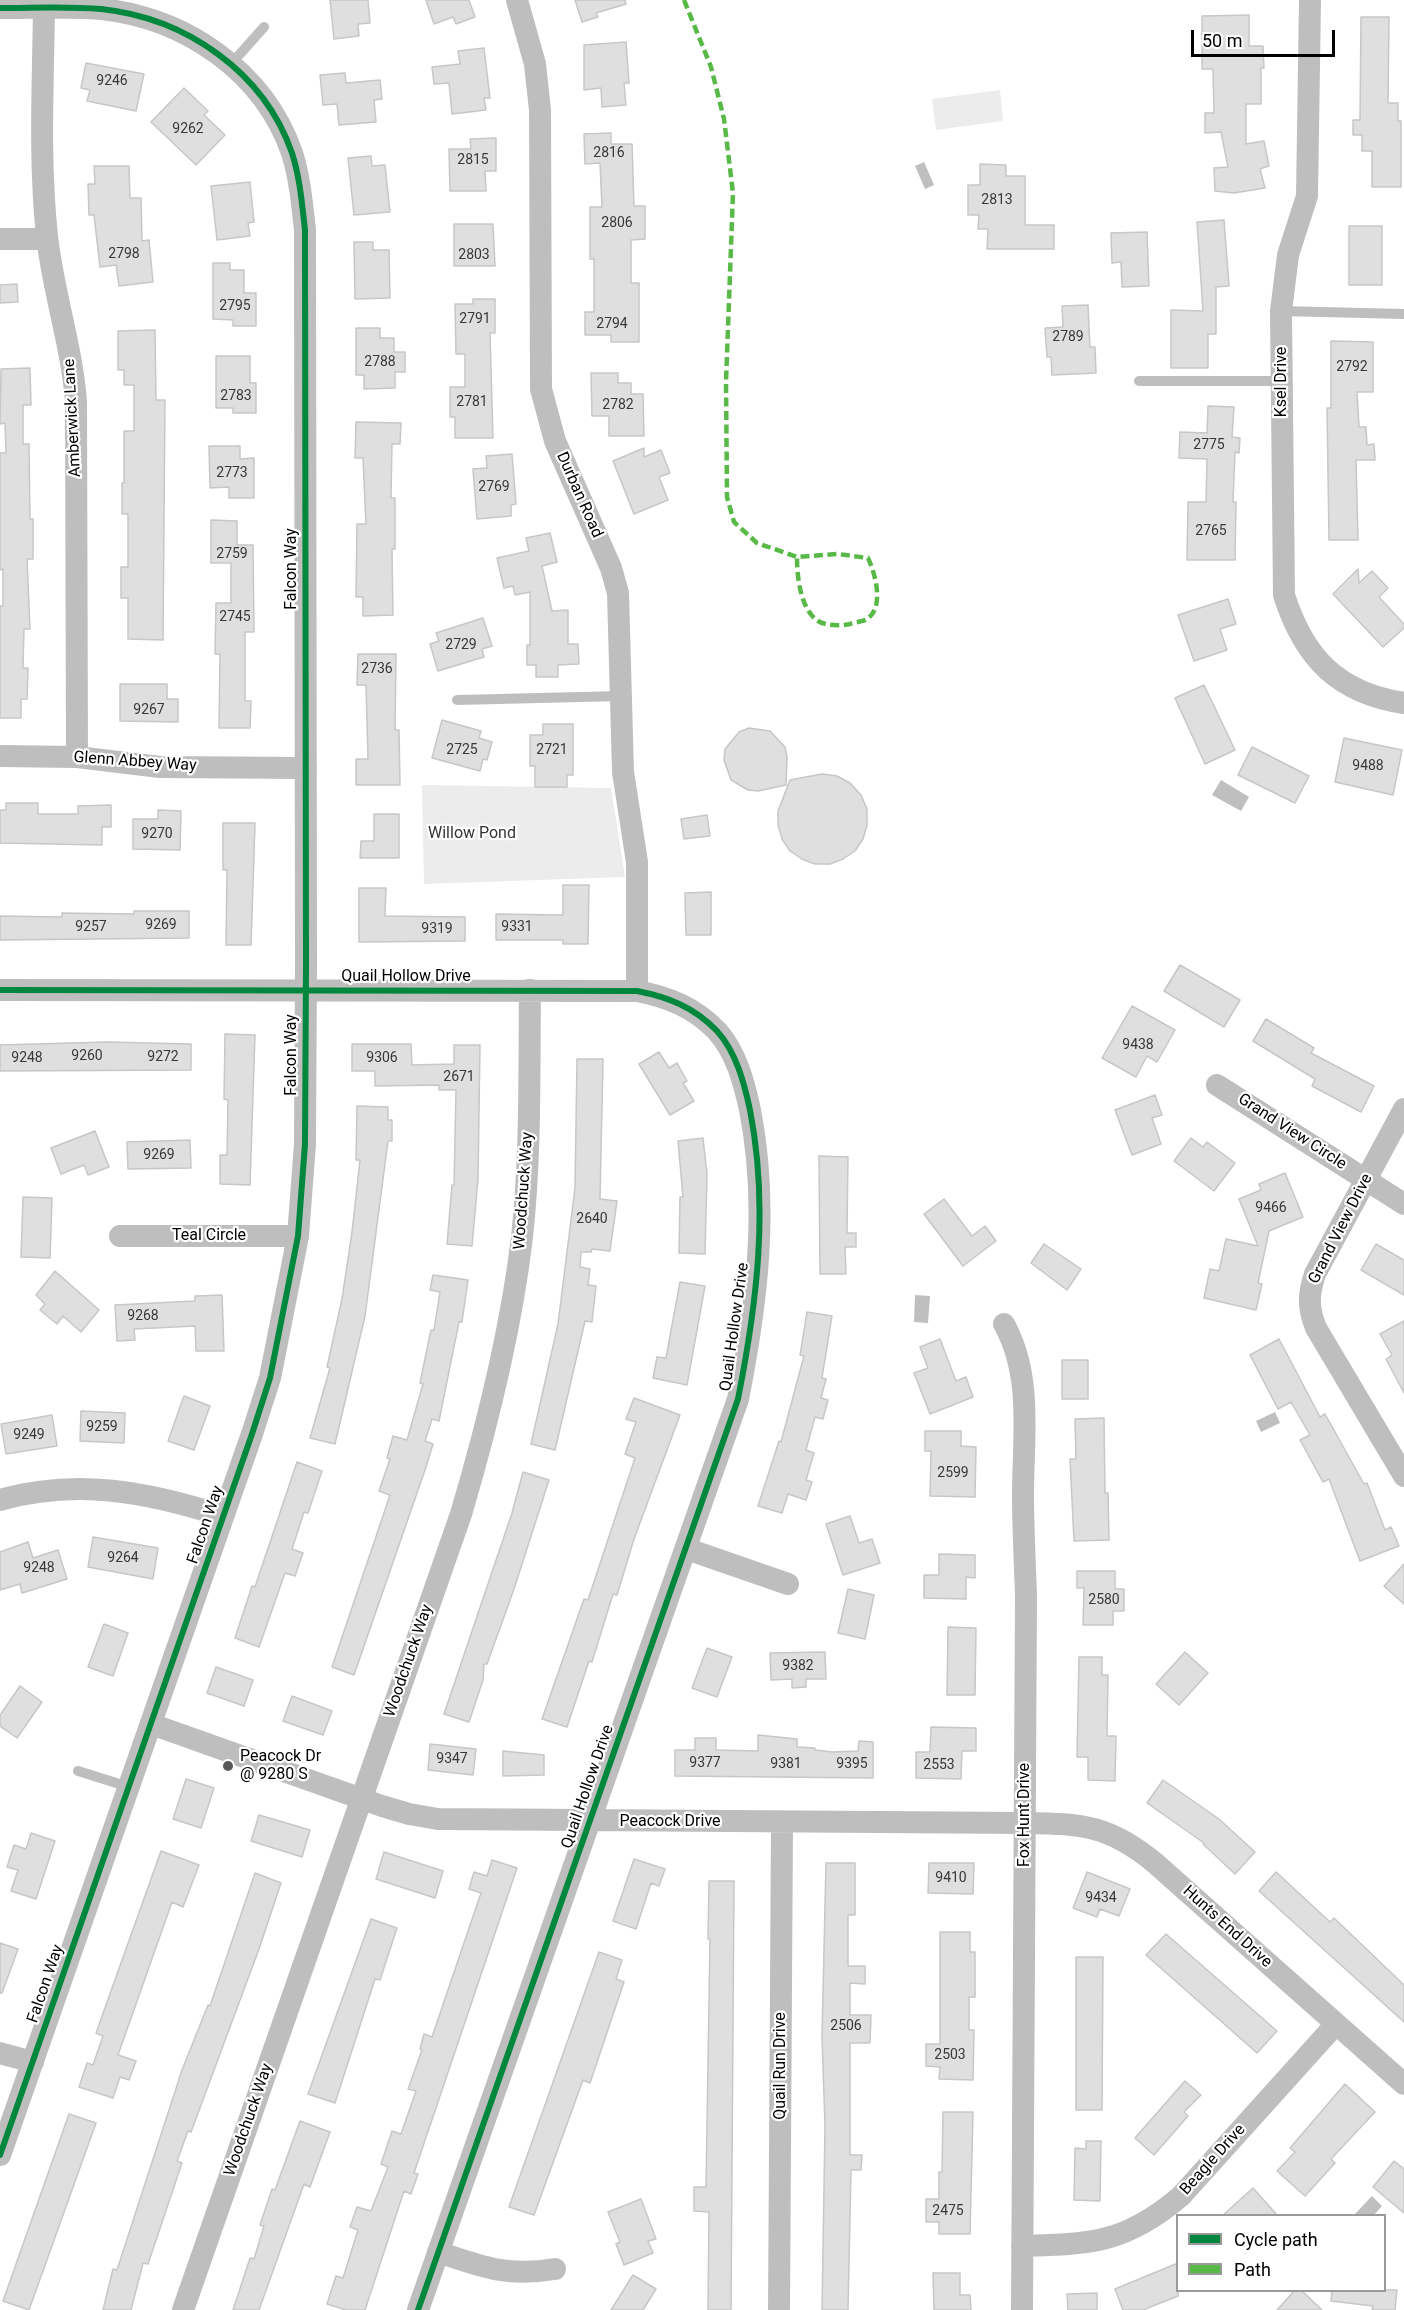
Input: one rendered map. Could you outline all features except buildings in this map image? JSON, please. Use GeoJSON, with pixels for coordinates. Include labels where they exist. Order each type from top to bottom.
{"type":"FeatureCollection","features":[{"type":"Feature","properties":{"kind":"street","name":"Durban Road"},"geometry":{"type":"LineString","coordinates":[[517,0],[535,64],[540,110],[542,389],[555,441],[611,568],[618,593],[623,772],[637,862],[637,991]]}},
{"type":"Feature","properties":{"kind":"street","name":"Ksel Drive"},"geometry":{"type":"LineString","coordinates":[[1310,0],[1308,186],[1304,211],[1288,255],[1281,311],[1281,564],[1284,595],[1292,623],[1306,646],[1327,671],[1350,686],[1378,699],[1404,703]]}},
{"type":"Feature","properties":{"kind":"street","name":"Falcon Way"},"geometry":{"type":"LineString","coordinates":[[0,8],[101,9],[136,16],[181,32],[232,63],[257,89],[277,120],[292,154],[301,190],[305,230],[306,768],[305,1144],[298,1236],[270,1378],[0,2155]]}},
{"type":"Feature","properties":{"kind":"street","name":"Amberwick Lane"},"geometry":{"type":"LineString","coordinates":[[44,8],[43,160],[47,239],[69,346],[76,402],[77,757]]}},
{"type":"Feature","properties":{"kind":"street"},"geometry":{"type":"LineString","coordinates":[[0,239],[47,239]]}},
{"type":"Feature","properties":{"kind":"street","name":"Glenn Abbey Way"},"geometry":{"type":"LineString","coordinates":[[0,756],[77,757],[160,766],[306,768]]}},
{"type":"Feature","properties":{"kind":"street","name":"Quail Hollow Drive"},"geometry":{"type":"LineString","coordinates":[[0,990],[637,991],[667,997],[694,1011],[724,1041],[735,1059],[746,1091],[760,1180],[757,1290],[738,1399],[418,2310]]}},
{"type":"Feature","properties":{"kind":"street","name":"Woodchuck Way"},"geometry":{"type":"LineString","coordinates":[[183,2310],[461,1514],[482,1444],[498,1374],[522,1237],[530,1105],[530,990]]}},
{"type":"Feature","properties":{"kind":"street","name":"Grand View Circle"},"geometry":{"type":"LineString","coordinates":[[1217,1085],[1404,1204]]}},
{"type":"Feature","properties":{"kind":"street","name":"Grand View Drive"},"geometry":{"type":"LineString","coordinates":[[1404,1109],[1314,1274],[1308,1293],[1309,1311],[1316,1328],[1404,1476]]}},
{"type":"Feature","properties":{"kind":"street","name":"Teal Circle"},"geometry":{"type":"LineString","coordinates":[[120,1236],[298,1236]]}},
{"type":"Feature","properties":{"kind":"street","name":"Fox Hunt Drive"},"geometry":{"type":"LineString","coordinates":[[1004,1324],[1015,1344],[1023,1375],[1023,1518],[1026,1597],[1022,2310]]}},
{"type":"Feature","properties":{"kind":"street"},"geometry":{"type":"LineString","coordinates":[[0,1500],[50,1490],[88,1488],[128,1491],[165,1498],[223,1516]]}},
{"type":"Feature","properties":{"kind":"street"},"geometry":{"type":"LineString","coordinates":[[687,1549],[788,1584]]}},
{"type":"Feature","properties":{"kind":"street","name":"Peacock Drive"},"geometry":{"type":"LineString","coordinates":[[151,1724],[409,1814],[438,1819],[590,1822],[1025,1823]]}},
{"type":"Feature","properties":{"kind":"street","name":"Quail Run Drive"},"geometry":{"type":"LineString","coordinates":[[779,2310],[782,1822]]}},
{"type":"Feature","properties":{"kind":"street","name":"Hunts End Drive"},"geometry":{"type":"LineString","coordinates":[[1025,1823],[1077,1825],[1114,1834],[1131,1843],[1404,2084]]}},
{"type":"Feature","properties":{"kind":"street","name":"Beagle Drive"},"geometry":{"type":"LineString","coordinates":[[1022,2246],[1101,2241],[1123,2234],[1162,2212],[1181,2196],[1336,2024]]}},
{"type":"Feature","properties":{"kind":"street"},"geometry":{"type":"LineString","coordinates":[[0,2053],[33,2062]]}},
{"type":"Feature","properties":{"kind":"street"},"geometry":{"type":"LineString","coordinates":[[438,2252],[501,2272],[531,2273],[555,2270]]}},
{"type":"Feature","properties":{"kind":"lane"},"geometry":{"type":"LineString","coordinates":[[232,63],[264,27]]}},
{"type":"Feature","properties":{"kind":"lane"},"geometry":{"type":"LineString","coordinates":[[1281,311],[1404,314]]}},
{"type":"Feature","properties":{"kind":"lane"},"geometry":{"type":"LineString","coordinates":[[1139,381],[1282,381]]}},
{"type":"Feature","properties":{"kind":"lane"},"geometry":{"type":"LineString","coordinates":[[457,700],[622,696]]}},
{"type":"Feature","properties":{"kind":"lane"},"geometry":{"type":"LineString","coordinates":[[78,1771],[129,1787]]}},
{"type":"Feature","properties":{"kind":"green space"},"geometry":{"type":"Polygon","coordinates":[[[1000,90],[1003,121],[936,130],[932,99],[1000,90]]]}},
{"type":"Feature","properties":{"kind":"green space","name":"Willow Pond"},"geometry":{"type":"Polygon","coordinates":[[[422,785],[611,788],[625,877],[424,884],[422,785]]]}},
{"type":"Feature","properties":{"kind":"shaded area"},"geometry":{"type":"Polygon","coordinates":[[[924,162],[934,185],[925,189],[915,166],[924,162]]]}},
{"type":"Feature","properties":{"kind":"shaded area"},"geometry":{"type":"Polygon","coordinates":[[[1221,780],[1249,797],[1241,811],[1212,795],[1221,780]]]}},
{"type":"Feature","properties":{"kind":"shaded area"},"geometry":{"type":"Polygon","coordinates":[[[915,1295],[930,1296],[928,1323],[914,1322],[915,1295]]]}},
{"type":"Feature","properties":{"kind":"shaded area"},"geometry":{"type":"Polygon","coordinates":[[[1275,1412],[1280,1423],[1261,1432],[1256,1421],[1275,1412]]]}},
{"type":"Feature","properties":{"kind":"shaded area"},"geometry":{"type":"Polygon","coordinates":[[[1372,2196],[1382,2206],[1375,2214],[1355,2214],[1372,2196]]]}},
{"type":"Feature","properties":{"kind":"marked path"},"geometry":{"type":"LineString","coordinates":[[684,0],[711,67],[724,119],[733,193],[726,382],[727,497],[734,522],[757,543],[797,557],[838,554],[868,558],[877,590],[876,607],[872,614],[865,620],[846,625],[829,625],[818,621],[812,616],[803,600],[797,557]]}},
{"type":"Feature","properties":{"kind":"cycle path"},"geometry":{"type":"LineString","coordinates":[[0,8],[101,9],[132,14],[163,24],[191,37],[218,54],[242,74],[262,98],[279,124],[295,162],[305,230],[306,966],[305,1144],[298,1236],[270,1378],[0,2155]]}},
{"type":"Feature","properties":{"kind":"cycle path"},"geometry":{"type":"LineString","coordinates":[[0,990],[637,991],[680,1004],[699,1015],[724,1039],[742,1078],[756,1146],[760,1219],[751,1327],[738,1399],[418,2310]]}},
{"type":"Feature","properties":{"kind":"place","name":"Peacock Dr @ 9280 S"},"geometry":{"type":"Point","coordinates":[228,1766]}}]}
